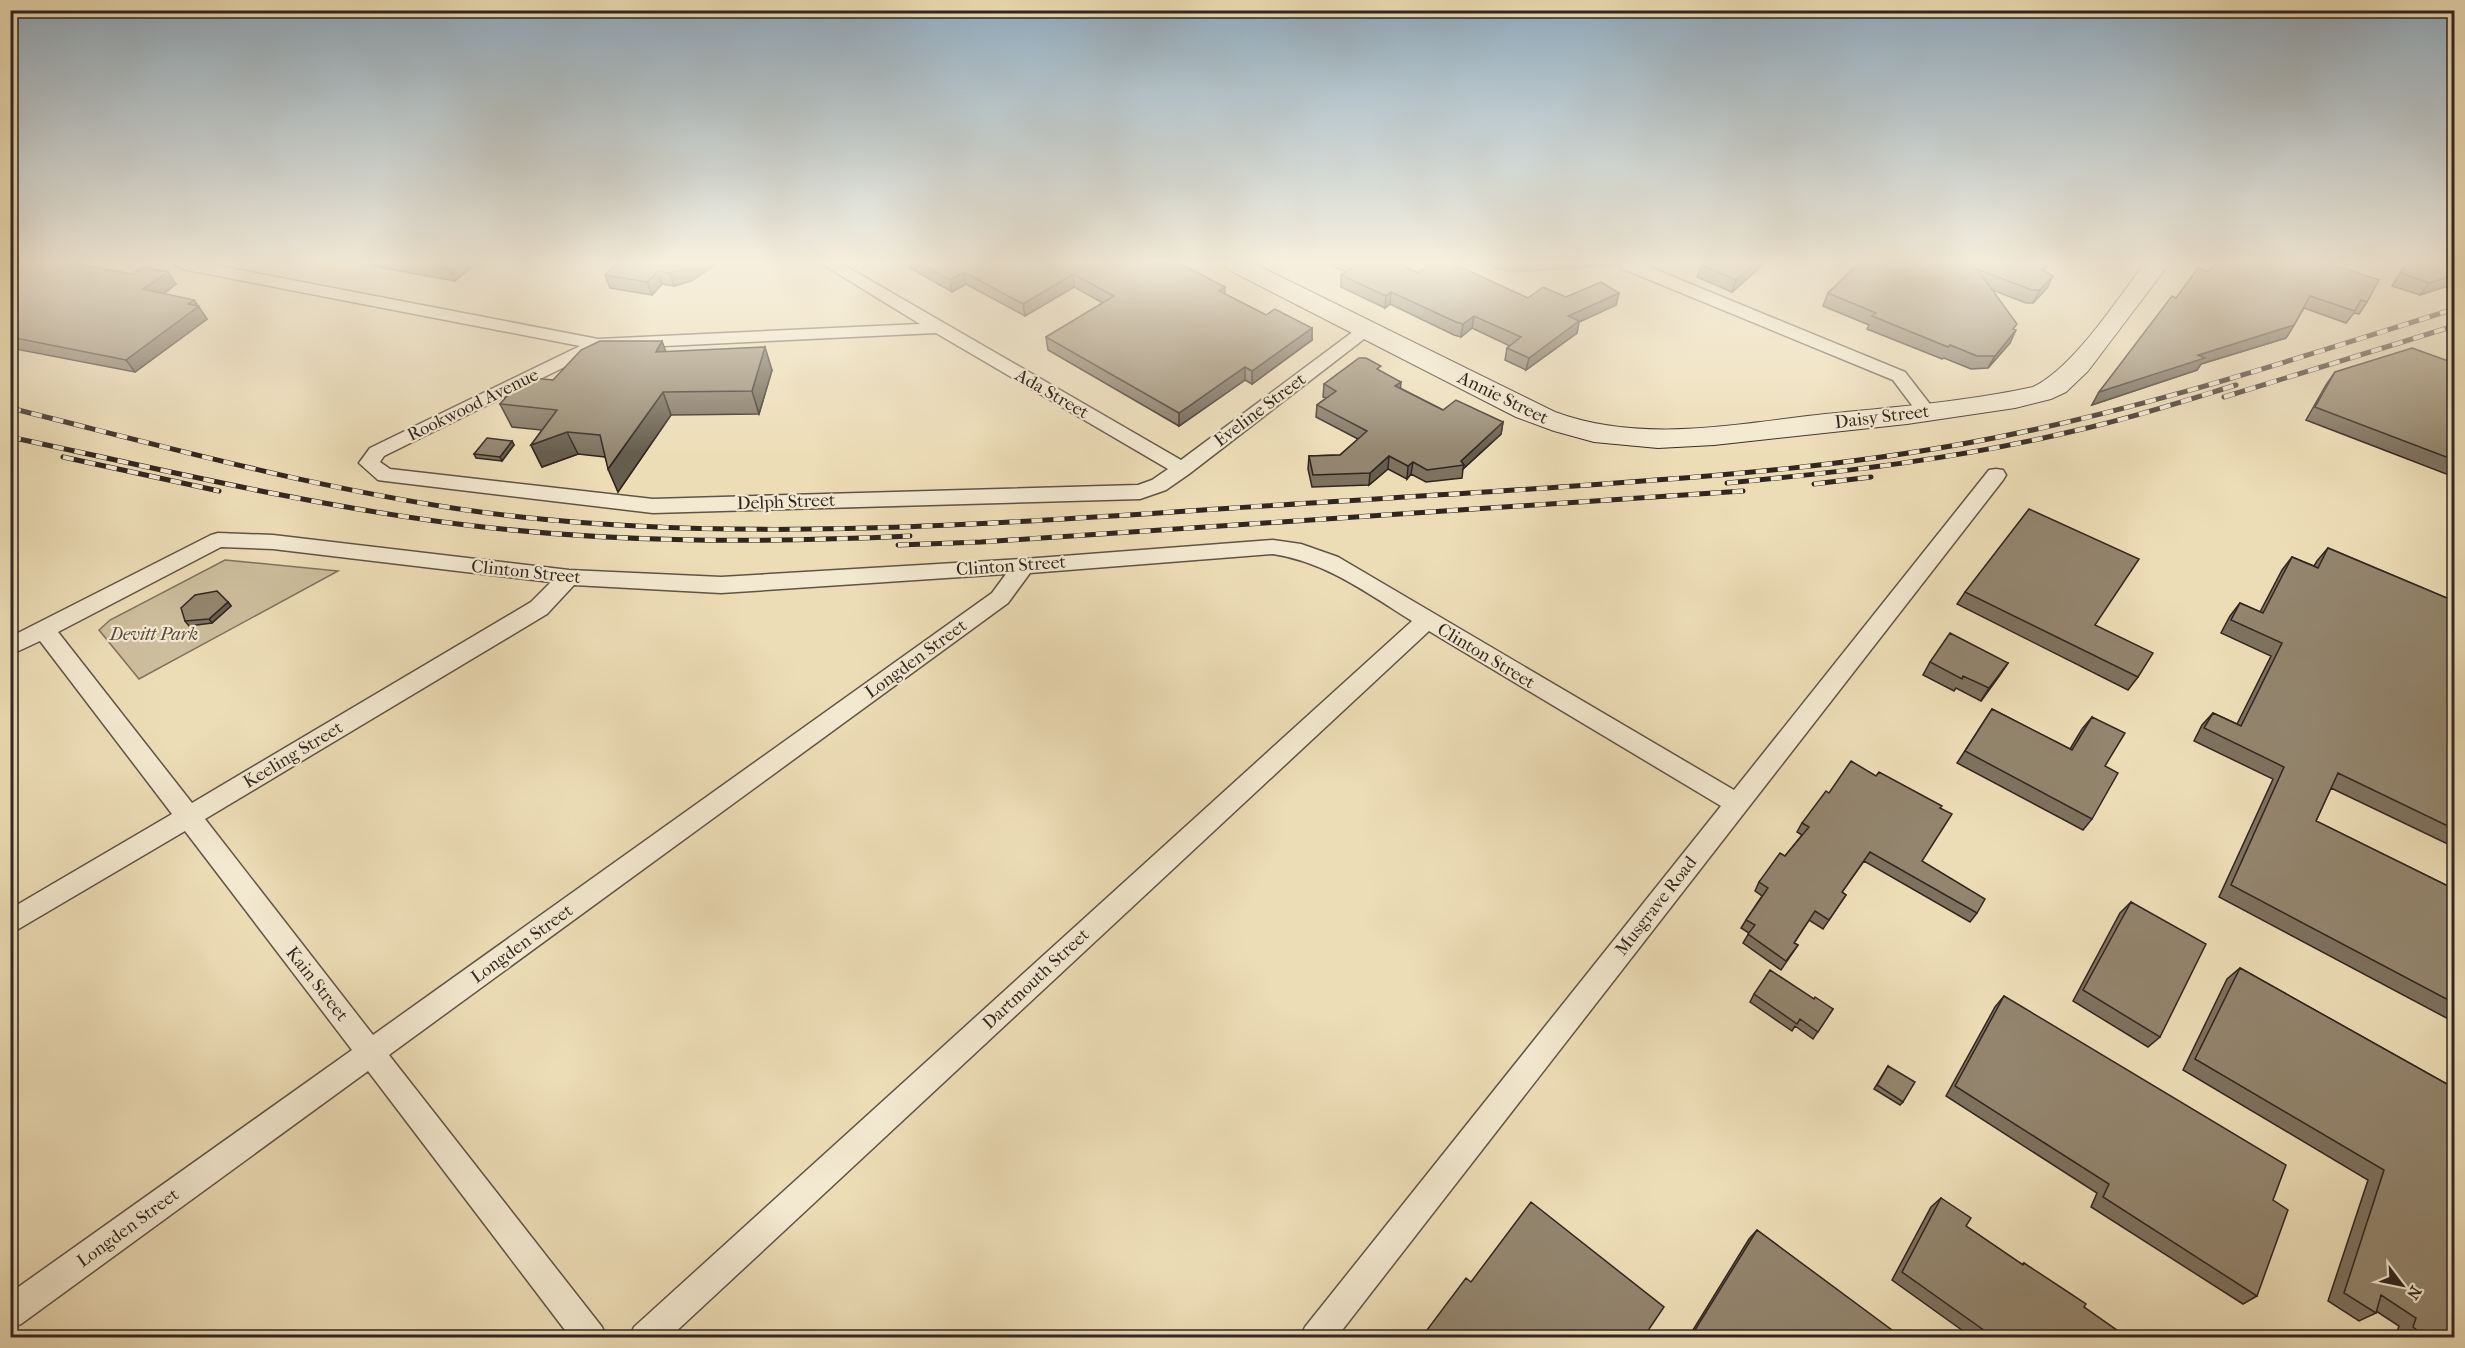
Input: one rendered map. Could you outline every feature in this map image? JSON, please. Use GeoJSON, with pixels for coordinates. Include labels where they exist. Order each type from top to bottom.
{"type":"FeatureCollection","features":[{"type":"Feature","properties":{"kind":"street"},"geometry":{"type":"LineString","coordinates":[[509,327],[598,344],[939,328]]}},
{"type":"Feature","properties":{"kind":"street","name":"Annie Street"},"geometry":{"type":"LineString","coordinates":[[1364,327],[1526,411],[1566,427],[1604,435],[1638,438],[1722,435]]}},
{"type":"Feature","properties":{"kind":"street"},"geometry":{"type":"LineString","coordinates":[[1779,327],[1899,376],[1928,412]]}},
{"type":"Feature","properties":{"kind":"street","name":"Daisy Street"},"geometry":{"type":"LineString","coordinates":[[1722,435],[1928,412],[2041,393],[2055,386],[2079,365],[2108,327]]}},
{"type":"Feature","properties":{"kind":"street","name":"Ada Street"},"geometry":{"type":"LineString","coordinates":[[939,328],[1182,469]]}},
{"type":"Feature","properties":{"kind":"street","name":"Eveline Street"},"geometry":{"type":"LineString","coordinates":[[1182,469],[1368,329]]}},
{"type":"Feature","properties":{"kind":"street","name":"Rookwood Avenue"},"geometry":{"type":"LineString","coordinates":[[385,475],[369,463],[377,452],[598,344]]}},
{"type":"Feature","properties":{"kind":"street","name":"Delph Street"},"geometry":{"type":"LineString","coordinates":[[385,475],[653,506],[1140,492],[1159,485],[1182,469]]}},
{"type":"Feature","properties":{"kind":"street","name":"Musgrave Road"},"geometry":{"type":"LineString","coordinates":[[1316,1338],[1996,475]]}},
{"type":"Feature","properties":{"kind":"street","name":"Clinton Street"},"geometry":{"type":"LineString","coordinates":[[44,630],[218,540],[273,542],[569,577],[721,585],[1024,566],[1273,547],[1301,551],[1331,562],[1426,621],[1737,804]]}},
{"type":"Feature","properties":{"kind":"street","name":"Longden Street"},"geometry":{"type":"LineString","coordinates":[[10,1313],[1000,598],[1024,566]]}},
{"type":"Feature","properties":{"kind":"street","name":"Keeling Street"},"geometry":{"type":"LineString","coordinates":[[10,923],[539,609],[569,577]]}},
{"type":"Feature","properties":{"kind":"street","name":"Dartmouth Street"},"geometry":{"type":"LineString","coordinates":[[645,1338],[1426,621]]}},
{"type":"Feature","properties":{"kind":"street"},"geometry":{"type":"LineString","coordinates":[[10,647],[44,630]]}},
{"type":"Feature","properties":{"kind":"street","name":"Kain Street"},"geometry":{"type":"LineString","coordinates":[[44,630],[591,1338]]}},
{"type":"Feature","properties":{"kind":"green space","name":"Devitt Park"},"geometry":{"type":"Polygon","coordinates":[[[225,560],[338,571],[139,679],[99,630],[110,620],[225,560]]]}},
{"type":"Feature","properties":{"kind":"building"},"geometry":{"type":"Polygon","coordinates":[[[10,327],[171,327],[126,360],[10,337],[10,327]]]}},
{"type":"Feature","properties":{"kind":"building"},"geometry":{"type":"Polygon","coordinates":[[[1063,327],[1312,328],[1252,371],[1245,367],[1179,413],[1046,337],[1063,327]]]}},
{"type":"Feature","properties":{"kind":"building"},"geometry":{"type":"Polygon","coordinates":[[[1498,327],[1571,327],[1529,358],[1507,348],[1521,337],[1498,327]]]}},
{"type":"Feature","properties":{"kind":"building"},"geometry":{"type":"Polygon","coordinates":[[[1899,327],[2015,327],[2013,329],[2016,330],[1995,356],[1977,356],[1950,345],[1948,347],[1899,327]]]}},
{"type":"Feature","properties":{"kind":"building"},"geometry":{"type":"Polygon","coordinates":[[[2148,327],[2288,327],[2198,355],[2205,358],[2099,392],[2148,327]]]}},
{"type":"Feature","properties":{"kind":"building"},"geometry":{"type":"Polygon","coordinates":[[[600,341],[662,341],[656,352],[765,347],[752,391],[663,392],[608,469],[600,435],[567,432],[531,445],[557,410],[500,404],[524,377],[553,380],[581,350],[600,341]]]}},
{"type":"Feature","properties":{"kind":"building"},"geometry":{"type":"Polygon","coordinates":[[[2412,348],[2454,363],[2454,460],[2315,407],[2335,372],[2412,348]]]}},
{"type":"Feature","properties":{"kind":"building"},"geometry":{"type":"Polygon","coordinates":[[[1359,358],[1366,358],[1381,366],[1377,369],[1401,382],[1395,386],[1443,410],[1456,400],[1503,422],[1461,461],[1464,465],[1427,470],[1413,462],[1408,466],[1389,456],[1370,473],[1313,475],[1309,456],[1340,455],[1367,431],[1317,405],[1336,391],[1324,384],[1359,358]]]}},
{"type":"Feature","properties":{"kind":"building"},"geometry":{"type":"Polygon","coordinates":[[[487,438],[512,441],[500,457],[474,454],[487,438]]]}},
{"type":"Feature","properties":{"kind":"building"},"geometry":{"type":"Polygon","coordinates":[[[2029,509],[2139,559],[2095,625],[2153,653],[2138,677],[1965,592],[2029,509]]]}},
{"type":"Feature","properties":{"kind":"building"},"geometry":{"type":"Polygon","coordinates":[[[2328,548],[2454,601],[2454,829],[2338,773],[2316,821],[2454,889],[2454,1003],[2231,885],[2284,767],[2204,728],[2213,713],[2241,726],[2282,643],[2231,620],[2240,603],[2263,613],[2292,557],[2318,568],[2328,548]]]}},
{"type":"Feature","properties":{"kind":"building"},"geometry":{"type":"Polygon","coordinates":[[[217,591],[228,602],[209,619],[185,621],[181,608],[195,595],[217,591]]]}},
{"type":"Feature","properties":{"kind":"building"},"geometry":{"type":"Polygon","coordinates":[[[1950,633],[2008,663],[1989,688],[1963,676],[1962,679],[1930,662],[1950,633]]]}},
{"type":"Feature","properties":{"kind":"building"},"geometry":{"type":"Polygon","coordinates":[[[1992,709],[2072,750],[2092,717],[2125,733],[2105,766],[2118,773],[2092,819],[1965,751],[1992,709]]]}},
{"type":"Feature","properties":{"kind":"building"},"geometry":{"type":"Polygon","coordinates":[[[1851,761],[1876,776],[1879,772],[1942,806],[1940,808],[1952,814],[1922,861],[1985,899],[1977,913],[1870,852],[1842,892],[1846,895],[1829,920],[1815,911],[1794,943],[1798,945],[1786,961],[1748,934],[1755,925],[1746,920],[1768,888],[1759,882],[1780,853],[1785,856],[1809,827],[1802,823],[1826,791],[1829,793],[1851,761]]]}},
{"type":"Feature","properties":{"kind":"building"},"geometry":{"type":"Polygon","coordinates":[[[2131,902],[2206,944],[2160,1037],[2083,990],[2131,902]]]}},
{"type":"Feature","properties":{"kind":"building"},"geometry":{"type":"Polygon","coordinates":[[[2240,968],[2454,1088],[2454,1338],[2428,1338],[2413,1327],[2416,1318],[2381,1295],[2376,1313],[2344,1293],[2384,1170],[2195,1059],[2240,968]]]}},
{"type":"Feature","properties":{"kind":"building"},"geometry":{"type":"Polygon","coordinates":[[[1770,970],[1833,1009],[1818,1032],[1800,1019],[1797,1024],[1754,994],[1770,970]]]}},
{"type":"Feature","properties":{"kind":"building"},"geometry":{"type":"Polygon","coordinates":[[[2004,996],[2286,1165],[2273,1200],[2288,1210],[2257,1296],[2103,1197],[2109,1184],[1955,1086],[2004,996]]]}},
{"type":"Feature","properties":{"kind":"building"},"geometry":{"type":"Polygon","coordinates":[[[1888,1066],[1915,1082],[1903,1102],[1877,1085],[1888,1066]]]}},
{"type":"Feature","properties":{"kind":"building"},"geometry":{"type":"Polygon","coordinates":[[[1941,1198],[1971,1218],[1966,1226],[2086,1304],[2084,1307],[2128,1338],[1995,1338],[1902,1272],[1941,1198]]]}},
{"type":"Feature","properties":{"kind":"building"},"geometry":{"type":"Polygon","coordinates":[[[1531,1202],[1664,1307],[1643,1338],[1421,1338],[1466,1278],[1471,1282],[1531,1202]]]}},
{"type":"Feature","properties":{"kind":"building"},"geometry":{"type":"Polygon","coordinates":[[[1757,1230],[1900,1336],[1899,1338],[1690,1338],[1757,1230]]]}},
{"type":"Feature","properties":{"kind":"railway"},"geometry":{"type":"LineString","coordinates":[[10,408],[264,471],[456,509],[608,524],[695,528],[870,528],[1131,515],[1516,490],[1746,473],[1876,458],[2025,432],[2149,402],[2397,327]]}},
{"type":"Feature","properties":{"kind":"railway"},"geometry":{"type":"LineString","coordinates":[[2224,397],[2451,327]]}},
{"type":"Feature","properties":{"kind":"railway"},"geometry":{"type":"LineString","coordinates":[[1727,483],[1860,469],[1991,449],[2118,420],[2236,385]]}},
{"type":"Feature","properties":{"kind":"railway"},"geometry":{"type":"LineString","coordinates":[[10,437],[289,497],[458,524],[571,535],[684,540],[797,540],[910,536]]}},
{"type":"Feature","properties":{"kind":"railway"},"geometry":{"type":"LineString","coordinates":[[63,457],[219,491]]}},
{"type":"Feature","properties":{"kind":"railway"},"geometry":{"type":"LineString","coordinates":[[1814,484],[1871,477]]}},
{"type":"Feature","properties":{"kind":"railway"},"geometry":{"type":"LineString","coordinates":[[898,545],[981,542],[1743,491]]}}]}
